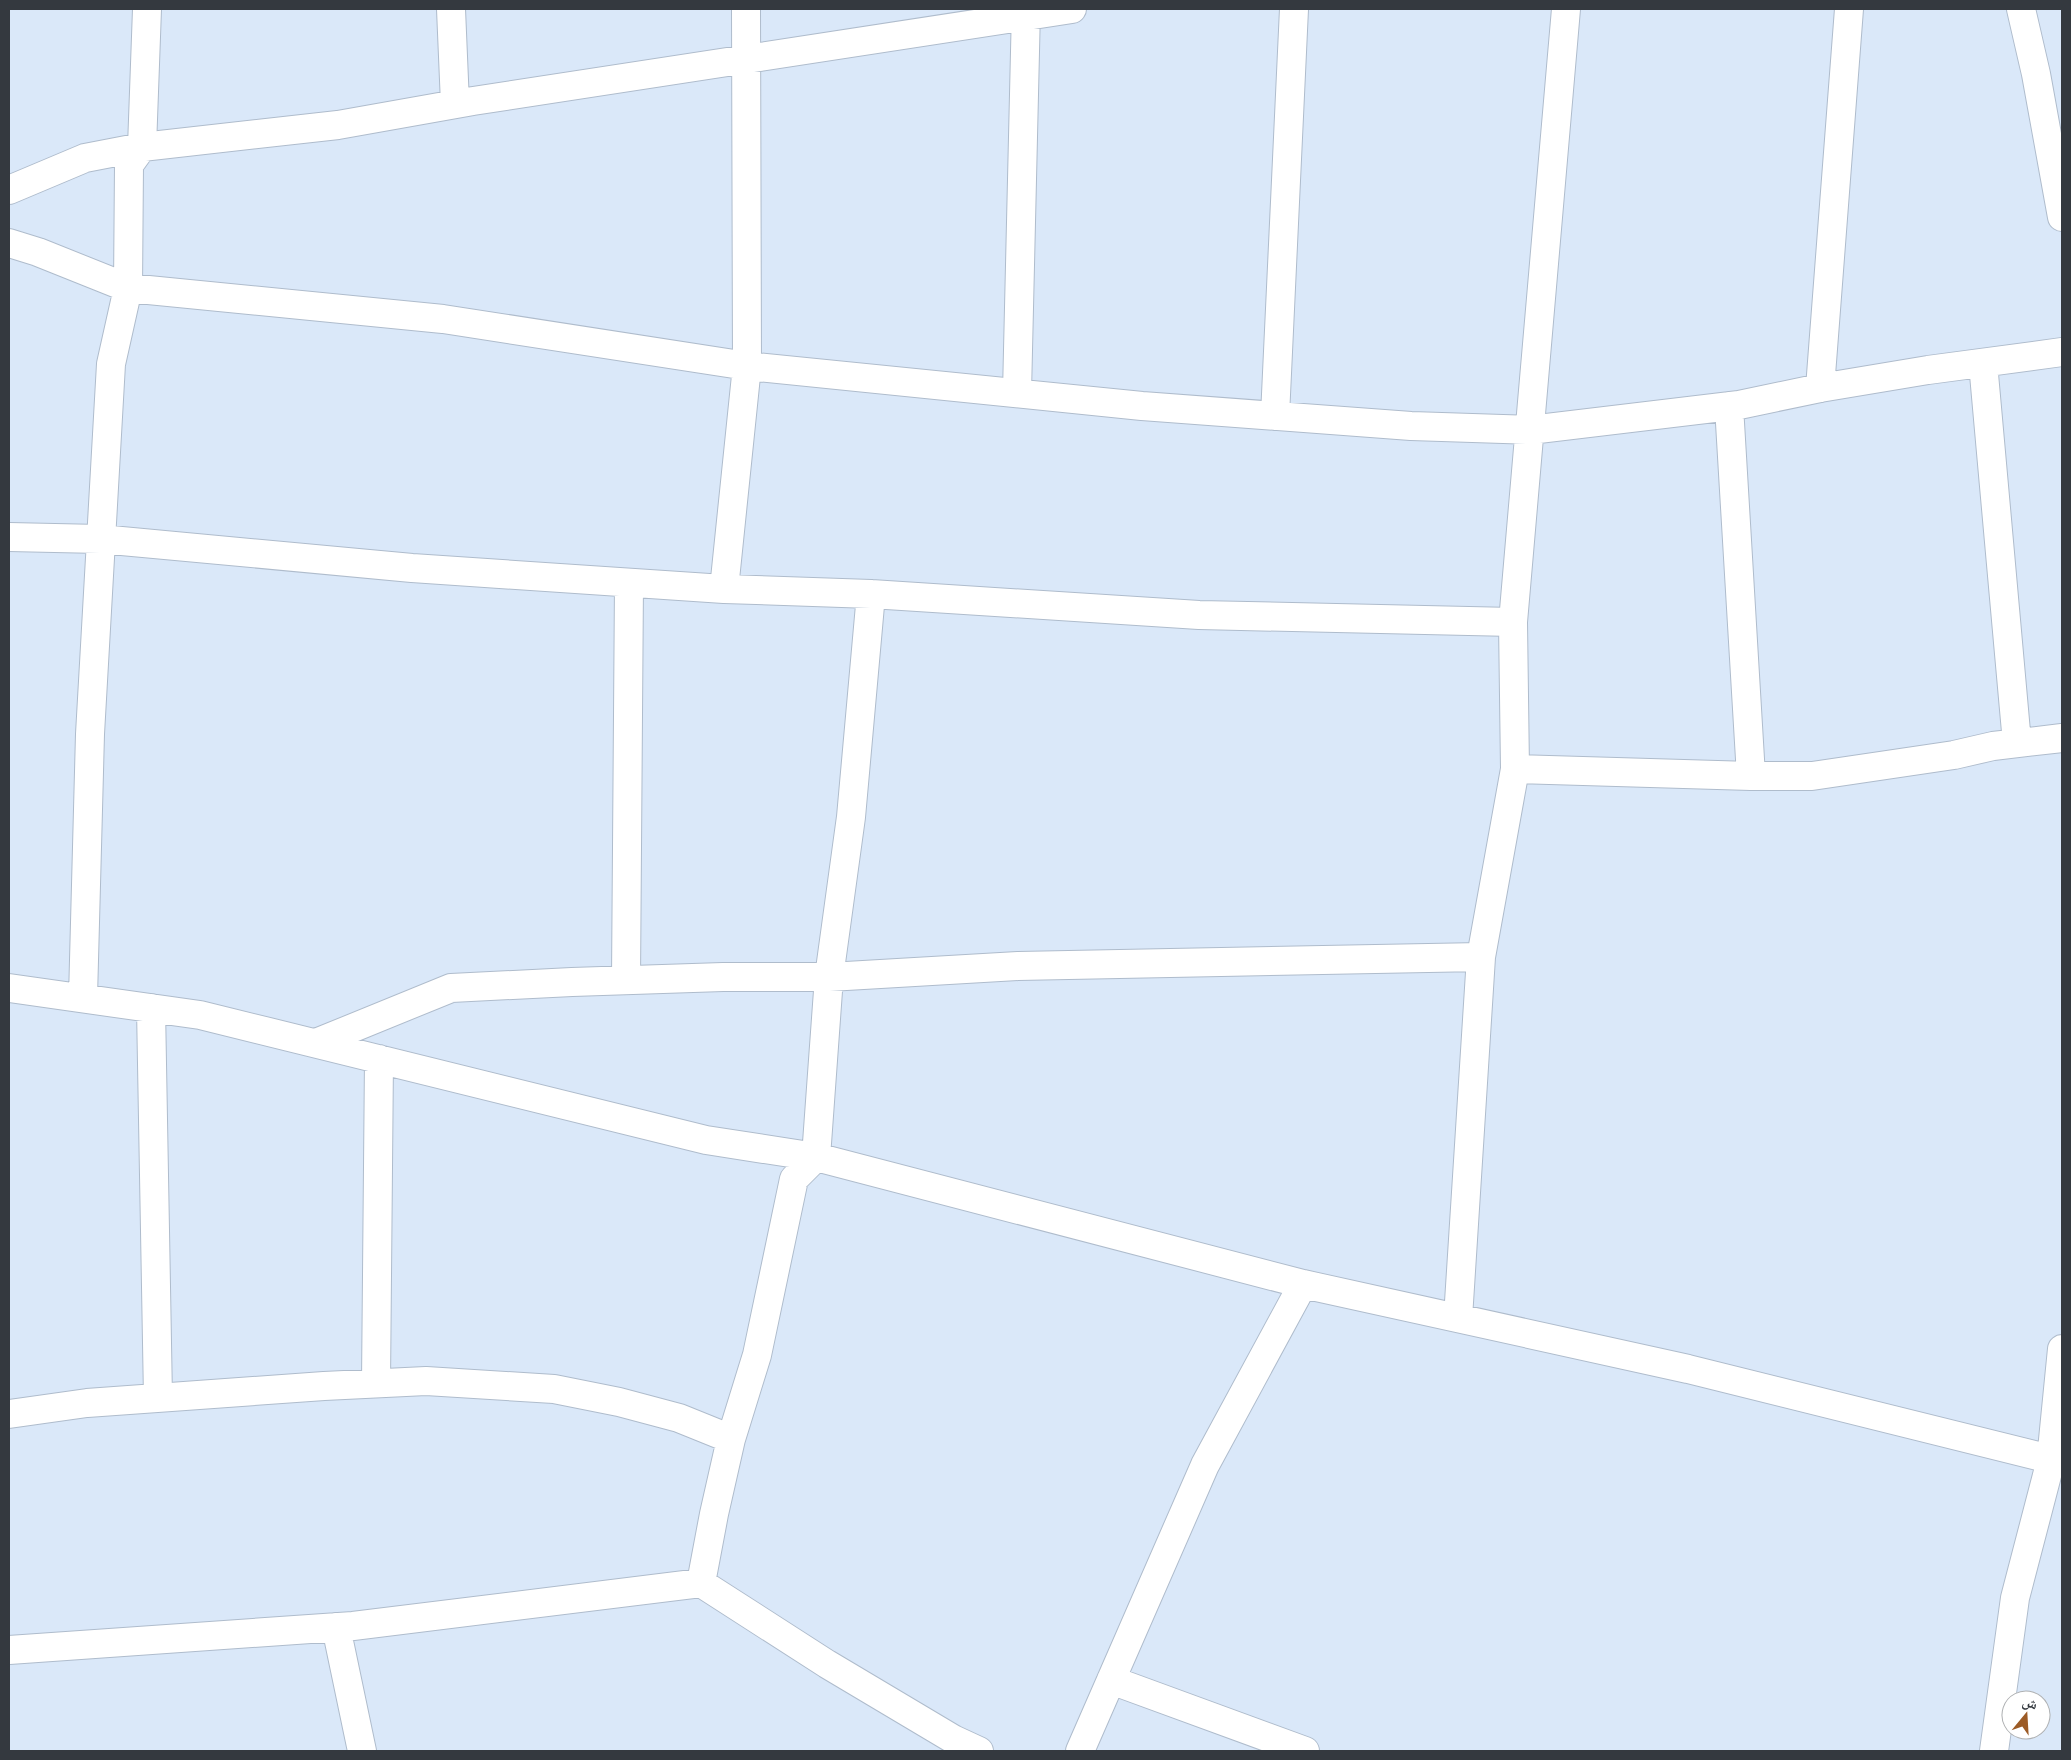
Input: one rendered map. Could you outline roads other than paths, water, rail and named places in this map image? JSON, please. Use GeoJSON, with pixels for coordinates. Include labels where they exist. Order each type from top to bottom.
{"type":"FeatureCollection","features":[{"type":"Feature","properties":{"kind":"street"},"geometry":{"type":"LineString","coordinates":[[83,998],[90,734],[110,364],[128,288],[129,165],[142,148],[147,9]]}},
{"type":"Feature","properties":{"kind":"street"},"geometry":{"type":"LineString","coordinates":[[451,9],[455,104]]}},
{"type":"Feature","properties":{"kind":"street"},"geometry":{"type":"LineString","coordinates":[[724,590],[746,366],[746,9]]}},
{"type":"Feature","properties":{"kind":"street"},"geometry":{"type":"LineString","coordinates":[[9,190],[85,158],[142,148],[338,125],[455,104],[1026,12],[1072,9]]}},
{"type":"Feature","properties":{"kind":"street"},"geometry":{"type":"LineString","coordinates":[[1276,416],[1294,9]]}},
{"type":"Feature","properties":{"kind":"street"},"geometry":{"type":"LineString","coordinates":[[1458,1318],[1481,957],[1515,769],[1513,622],[1566,9]]}},
{"type":"Feature","properties":{"kind":"street"},"geometry":{"type":"LineString","coordinates":[[1820,388],[1849,9]]}},
{"type":"Feature","properties":{"kind":"street"},"geometry":{"type":"LineString","coordinates":[[2021,9],[2036,74],[2062,217]]}},
{"type":"Feature","properties":{"kind":"street"},"geometry":{"type":"LineString","coordinates":[[1018,393],[1026,12]]}},
{"type":"Feature","properties":{"kind":"street"},"geometry":{"type":"LineString","coordinates":[[9,243],[38,252],[128,288],[443,319],[746,366],[1142,406],[1411,426],[1530,430],[1729,406],[1820,388],[1982,362],[2062,352]]}},
{"type":"Feature","properties":{"kind":"street"},"geometry":{"type":"LineString","coordinates":[[1982,362],[2017,743]]}},
{"type":"Feature","properties":{"kind":"street"},"geometry":{"type":"LineString","coordinates":[[1729,406],[1751,776]]}},
{"type":"Feature","properties":{"kind":"street"},"geometry":{"type":"LineString","coordinates":[[9,537],[100,539],[412,568],[724,590],[871,594],[1198,615],[1513,622]]}},
{"type":"Feature","properties":{"kind":"street"},"geometry":{"type":"LineString","coordinates":[[626,980],[629,583]]}},
{"type":"Feature","properties":{"kind":"street"},"geometry":{"type":"LineString","coordinates":[[701,1583],[731,1440],[756,1355],[794,1179],[816,1157],[829,977],[851,817],[871,594]]}},
{"type":"Feature","properties":{"kind":"street"},"geometry":{"type":"LineString","coordinates":[[1515,769],[1812,776],[1954,755],[2017,743],[2062,738]]}},
{"type":"Feature","properties":{"kind":"street"},"geometry":{"type":"LineString","coordinates":[[316,1044],[451,988],[723,977],[829,977],[1018,966],[1481,957]]}},
{"type":"Feature","properties":{"kind":"street"},"geometry":{"type":"LineString","coordinates":[[9,988],[200,1016],[706,1140],[816,1157],[1303,1284],[1688,1369],[2057,1461]]}},
{"type":"Feature","properties":{"kind":"street"},"geometry":{"type":"LineString","coordinates":[[151,1008],[158,1398]]}},
{"type":"Feature","properties":{"kind":"street"},"geometry":{"type":"LineString","coordinates":[[376,1383],[379,1059]]}},
{"type":"Feature","properties":{"kind":"street"},"geometry":{"type":"LineString","coordinates":[[1080,1751],[1205,1465],[1303,1284]]}},
{"type":"Feature","properties":{"kind":"street"},"geometry":{"type":"LineString","coordinates":[[1994,1751],[2015,1598],[2057,1461],[2062,1349]]}},
{"type":"Feature","properties":{"kind":"street"},"geometry":{"type":"LineString","coordinates":[[9,1414],[87,1403],[426,1381],[554,1389],[619,1402],[678,1418],[731,1440]]}},
{"type":"Feature","properties":{"kind":"street"},"geometry":{"type":"LineString","coordinates":[[9,1650],[336,1627],[701,1583],[827,1664],[953,1739],[979,1751]]}},
{"type":"Feature","properties":{"kind":"street"},"geometry":{"type":"LineString","coordinates":[[336,1627],[362,1751]]}},
{"type":"Feature","properties":{"kind":"street"},"geometry":{"type":"LineString","coordinates":[[1111,1680],[1305,1751]]}}]}
